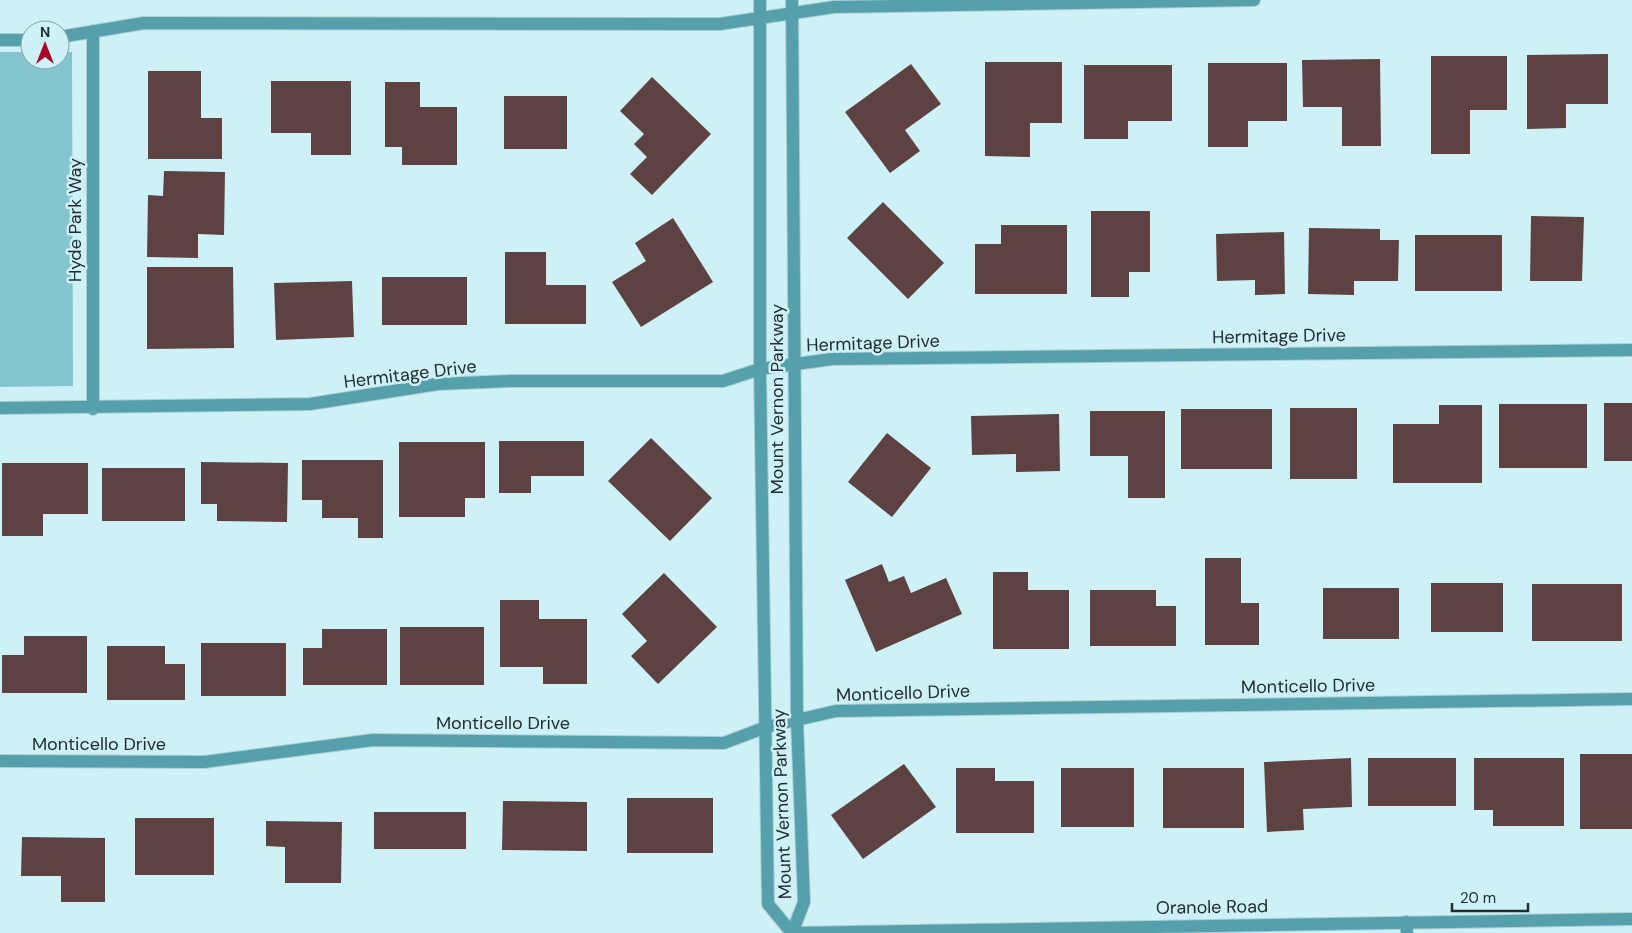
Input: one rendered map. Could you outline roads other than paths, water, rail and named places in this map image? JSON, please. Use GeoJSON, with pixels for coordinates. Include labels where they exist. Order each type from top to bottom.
{"type":"FeatureCollection","features":[{"type":"Feature","properties":{"kind":"street","name":"Mount Vernon Parkway"},"geometry":{"type":"LineString","coordinates":[[760,0],[760,368],[768,904],[792,933],[804,902],[797,720],[792,6]]}},
{"type":"Feature","properties":{"kind":"street"},"geometry":{"type":"LineString","coordinates":[[70,36],[144,23],[720,24],[760,16],[792,6],[834,7],[1254,0]]}},
{"type":"Feature","properties":{"kind":"street","name":"Hyde Park Way"},"geometry":{"type":"LineString","coordinates":[[92,408],[93,31]]}},
{"type":"Feature","properties":{"kind":"street"},"geometry":{"type":"LineString","coordinates":[[0,40],[20,40]]}},
{"type":"Feature","properties":{"kind":"street","name":"Hermitage Drive"},"geometry":{"type":"LineString","coordinates":[[0,408],[310,404],[438,384],[511,381],[723,381],[760,368],[832,359],[1632,350]]}},
{"type":"Feature","properties":{"kind":"street","name":"Monticello Drive"},"geometry":{"type":"LineString","coordinates":[[0,761],[204,762],[374,740],[724,743],[766,727],[846,711],[1632,699]]}},
{"type":"Feature","properties":{"kind":"street","name":"Oranole Road"},"geometry":{"type":"LineString","coordinates":[[792,933],[1407,928],[1632,919]]}}]}
